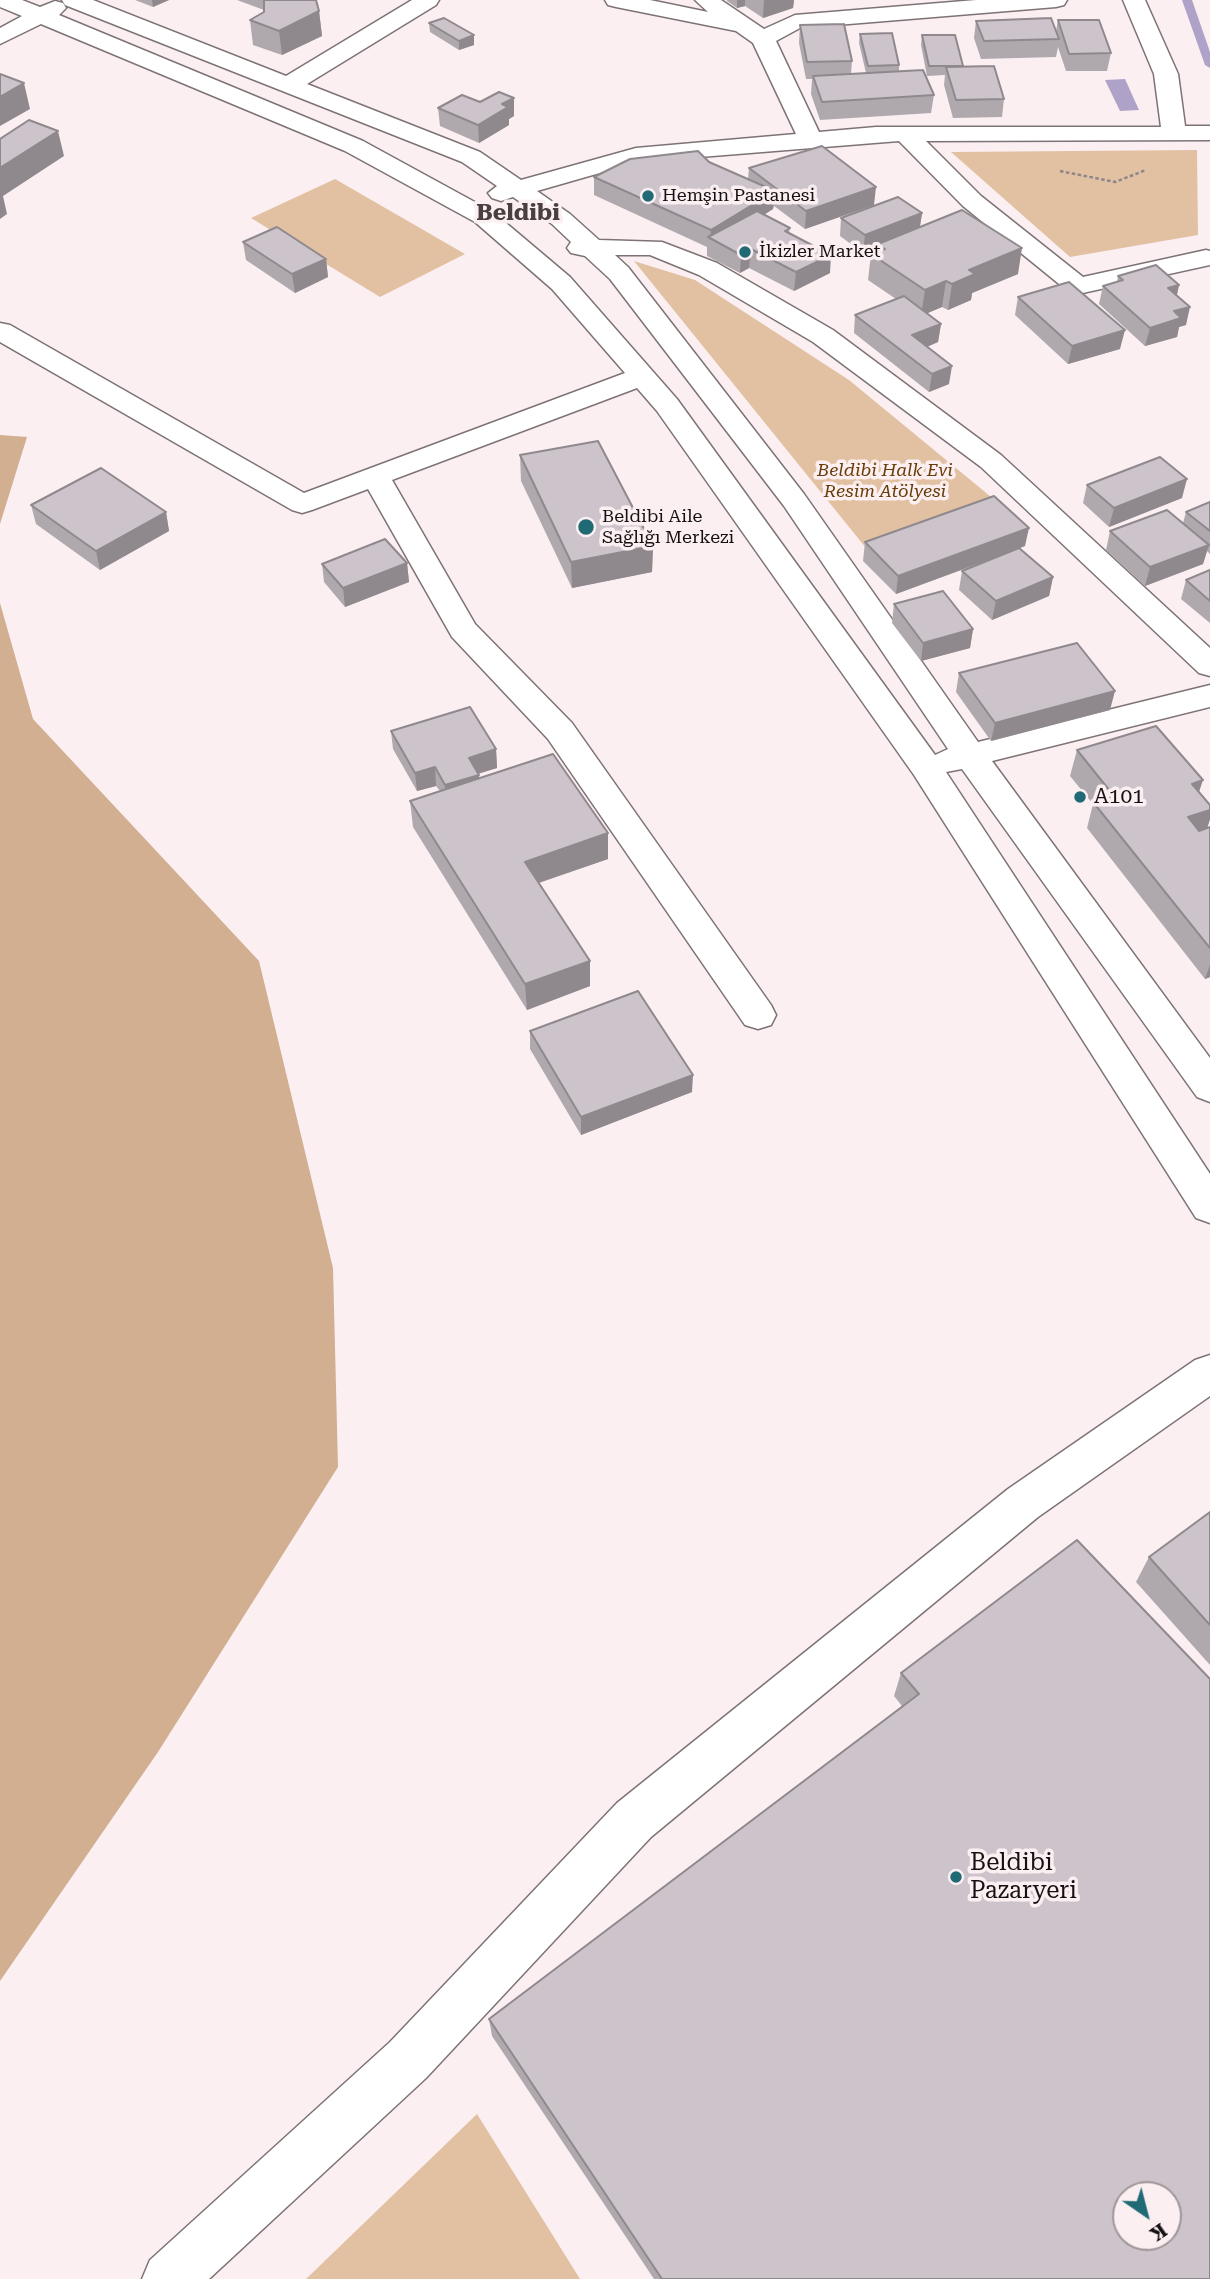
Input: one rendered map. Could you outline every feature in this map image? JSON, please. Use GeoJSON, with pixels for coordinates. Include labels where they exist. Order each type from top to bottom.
{"type":"FeatureCollection","features":[{"type":"Feature","properties":{"kind":"street"},"geometry":{"type":"LineString","coordinates":[[3,0],[354,146],[484,217],[561,283],[667,405],[926,767],[1210,1207]]}},
{"type":"Feature","properties":{"kind":"street"},"geometry":{"type":"LineString","coordinates":[[0,37],[73,0],[471,157],[561,219],[619,273],[794,500],[971,756],[1210,1087]]}},
{"type":"Feature","properties":{"kind":"street"},"geometry":{"type":"LineString","coordinates":[[288,85],[428,0]]}},
{"type":"Feature","properties":{"kind":"street"},"geometry":{"type":"LineString","coordinates":[[616,0],[754,33],[851,6],[1056,0]]}},
{"type":"Feature","properties":{"kind":"street"},"geometry":{"type":"LineString","coordinates":[[706,0],[754,33],[811,140]]}},
{"type":"Feature","properties":{"kind":"street"},"geometry":{"type":"LineString","coordinates":[[1134,0],[1166,74],[1174,134]]}},
{"type":"Feature","properties":{"kind":"street"},"geometry":{"type":"LineString","coordinates":[[464,206],[516,188],[636,155],[905,134],[1210,133]]}},
{"type":"Feature","properties":{"kind":"street"},"geometry":{"type":"LineString","coordinates":[[905,134],[972,201],[1078,286],[1206,258]]}},
{"type":"Feature","properties":{"kind":"street"},"geometry":{"type":"LineString","coordinates":[[529,256],[590,247],[653,247],[708,269],[823,336],[991,461],[1210,666]]}},
{"type":"Feature","properties":{"kind":"street"},"geometry":{"type":"LineString","coordinates":[[0,331],[302,504],[643,376]]}},
{"type":"Feature","properties":{"kind":"street"},"geometry":{"type":"LineString","coordinates":[[375,476],[463,630],[560,731],[758,1015]]}},
{"type":"Feature","properties":{"kind":"street"},"geometry":{"type":"LineString","coordinates":[[926,767],[1210,696]]}},
{"type":"Feature","properties":{"kind":"street"},"geometry":{"type":"LineString","coordinates":[[169,2279],[408,2060],[634,1820],[715,1751],[1023,1503],[1210,1373]]}},
{"type":"Feature","properties":{"kind":"green space"},"geometry":{"type":"Polygon","coordinates":[[[1197,150],[1198,235],[1070,257],[951,152],[1197,150]]]}},
{"type":"Feature","properties":{"kind":"green space"},"geometry":{"type":"Polygon","coordinates":[[[335,179],[465,254],[380,297],[251,218],[335,179]]]}},
{"type":"Feature","properties":{"kind":"green space","name":"Beldibi Halk Evi Resim Atölyesi"},"geometry":{"type":"Polygon","coordinates":[[[634,261],[695,280],[849,380],[996,501],[866,548],[634,261]]]}},
{"type":"Feature","properties":{"kind":"green space"},"geometry":{"type":"Polygon","coordinates":[[[477,2114],[580,2279],[306,2279],[477,2114]]]}},
{"type":"Feature","properties":{"kind":"shaded area"},"geometry":{"type":"Polygon","coordinates":[[[1125,79],[1139,110],[1120,111],[1105,80],[1125,79]]]}},
{"type":"Feature","properties":{"kind":"shaded area"},"geometry":{"type":"Polygon","coordinates":[[[0,435],[27,437],[0,524],[0,435]]]}},
{"type":"Feature","properties":{"kind":"shaded area"},"geometry":{"type":"Polygon","coordinates":[[[0,603],[33,719],[259,961],[333,1268],[338,1467],[158,1752],[0,1981],[0,603]]]}},
{"type":"Feature","properties":{"kind":"building"},"geometry":{"type":"Polygon","coordinates":[[[264,0],[316,0],[319,11],[279,31],[250,20],[264,12],[264,0]]]}},
{"type":"Feature","properties":{"kind":"building"},"geometry":{"type":"Polygon","coordinates":[[[444,18],[474,35],[459,41],[429,23],[444,18]]]}},
{"type":"Feature","properties":{"kind":"building"},"geometry":{"type":"Polygon","coordinates":[[[1051,18],[1059,39],[984,41],[976,21],[1051,18]]]}},
{"type":"Feature","properties":{"kind":"building"},"geometry":{"type":"Polygon","coordinates":[[[1058,20],[1099,20],[1111,53],[1069,54],[1058,20]]]}},
{"type":"Feature","properties":{"kind":"building"},"geometry":{"type":"Polygon","coordinates":[[[844,24],[852,61],[807,62],[800,25],[844,24]]]}},
{"type":"Feature","properties":{"kind":"building"},"geometry":{"type":"Polygon","coordinates":[[[892,33],[899,65],[868,66],[860,34],[892,33]]]}},
{"type":"Feature","properties":{"kind":"building"},"geometry":{"type":"Polygon","coordinates":[[[922,35],[955,35],[963,66],[929,66],[922,35]]]}},
{"type":"Feature","properties":{"kind":"building"},"geometry":{"type":"Polygon","coordinates":[[[994,66],[1004,99],[956,100],[946,67],[994,66]]]}},
{"type":"Feature","properties":{"kind":"building"},"geometry":{"type":"Polygon","coordinates":[[[923,70],[934,95],[822,102],[813,76],[923,70]]]}},
{"type":"Feature","properties":{"kind":"building"},"geometry":{"type":"Polygon","coordinates":[[[0,74],[24,83],[0,97],[0,74]]]}},
{"type":"Feature","properties":{"kind":"building"},"geometry":{"type":"Polygon","coordinates":[[[499,92],[514,98],[502,104],[508,107],[478,125],[438,108],[462,95],[480,102],[499,92]]]}},
{"type":"Feature","properties":{"kind":"building"},"geometry":{"type":"Polygon","coordinates":[[[29,120],[58,131],[0,168],[0,139],[29,120]]]}},
{"type":"Feature","properties":{"kind":"building"},"geometry":{"type":"Polygon","coordinates":[[[822,146],[876,187],[806,211],[749,168],[822,146]]]}},
{"type":"Feature","properties":{"kind":"building"},"geometry":{"type":"Polygon","coordinates":[[[698,151],[709,162],[775,191],[711,230],[594,177],[630,159],[698,151]]]}},
{"type":"Feature","properties":{"kind":"building"},"geometry":{"type":"Polygon","coordinates":[[[898,197],[922,213],[865,235],[841,218],[898,197]]]}},
{"type":"Feature","properties":{"kind":"building"},"geometry":{"type":"Polygon","coordinates":[[[962,210],[1022,248],[969,270],[975,274],[952,284],[946,281],[925,290],[871,254],[885,249],[878,244],[962,210]]]}},
{"type":"Feature","properties":{"kind":"building"},"geometry":{"type":"Polygon","coordinates":[[[757,211],[790,228],[785,231],[831,255],[796,272],[751,249],[741,255],[708,237],[757,211]]]}},
{"type":"Feature","properties":{"kind":"building"},"geometry":{"type":"Polygon","coordinates":[[[277,227],[326,259],[292,274],[243,242],[277,227]]]}},
{"type":"Feature","properties":{"kind":"building"},"geometry":{"type":"Polygon","coordinates":[[[1156,265],[1179,285],[1168,288],[1190,307],[1174,311],[1181,318],[1150,328],[1103,286],[1123,280],[1118,276],[1156,265]]]}},
{"type":"Feature","properties":{"kind":"building"},"geometry":{"type":"Polygon","coordinates":[[[1069,282],[1125,330],[1072,346],[1018,297],[1069,282]]]}},
{"type":"Feature","properties":{"kind":"building"},"geometry":{"type":"Polygon","coordinates":[[[904,296],[941,324],[912,335],[952,366],[932,374],[855,315],[904,296]]]}},
{"type":"Feature","properties":{"kind":"building","name":"Beldibi Aile Sağlığı Merkezi"},"geometry":{"type":"Polygon","coordinates":[[[598,441],[653,546],[571,562],[520,455],[598,441]]]}},
{"type":"Feature","properties":{"kind":"building"},"geometry":{"type":"Polygon","coordinates":[[[1160,457],[1187,479],[1114,508],[1087,485],[1160,457]]]}},
{"type":"Feature","properties":{"kind":"building"},"geometry":{"type":"Polygon","coordinates":[[[101,468],[166,512],[96,551],[31,505],[101,468]]]}},
{"type":"Feature","properties":{"kind":"building"},"geometry":{"type":"Polygon","coordinates":[[[994,496],[1029,528],[898,576],[865,542],[994,496]]]}},
{"type":"Feature","properties":{"kind":"building"},"geometry":{"type":"Polygon","coordinates":[[[1210,502],[1210,531],[1186,512],[1210,502]]]}},
{"type":"Feature","properties":{"kind":"building"},"geometry":{"type":"Polygon","coordinates":[[[1167,510],[1209,545],[1150,567],[1110,531],[1167,510]]]}},
{"type":"Feature","properties":{"kind":"building"},"geometry":{"type":"Polygon","coordinates":[[[385,539],[407,563],[343,588],[322,564],[385,539]]]}},
{"type":"Feature","properties":{"kind":"building"},"geometry":{"type":"Polygon","coordinates":[[[1019,548],[1053,577],[996,601],[962,571],[1019,548]]]}},
{"type":"Feature","properties":{"kind":"building"},"geometry":{"type":"Polygon","coordinates":[[[1210,570],[1210,601],[1186,580],[1210,570]]]}},
{"type":"Feature","properties":{"kind":"building"},"geometry":{"type":"Polygon","coordinates":[[[943,591],[973,629],[923,643],[894,604],[943,591]]]}},
{"type":"Feature","properties":{"kind":"building"},"geometry":{"type":"Polygon","coordinates":[[[1077,643],[1115,691],[995,723],[959,673],[1077,643]]]}},
{"type":"Feature","properties":{"kind":"building"},"geometry":{"type":"Polygon","coordinates":[[[470,707],[496,749],[469,758],[479,775],[445,785],[435,767],[415,773],[391,731],[470,707]]]}},
{"type":"Feature","properties":{"kind":"building"},"geometry":{"type":"Polygon","coordinates":[[[1156,726],[1203,780],[1192,784],[1210,805],[1210,810],[1188,817],[1199,831],[1210,827],[1210,948],[1093,802],[1114,796],[1077,750],[1156,726]]]}},
{"type":"Feature","properties":{"kind":"building"},"geometry":{"type":"Polygon","coordinates":[[[553,754],[608,833],[525,862],[590,961],[525,984],[410,801],[553,754]]]}},
{"type":"Feature","properties":{"kind":"building"},"geometry":{"type":"Polygon","coordinates":[[[638,991],[693,1075],[581,1117],[530,1031],[638,991]]]}},
{"type":"Feature","properties":{"kind":"building"},"geometry":{"type":"Polygon","coordinates":[[[1210,1512],[1210,1625],[1149,1557],[1210,1512]]]}},
{"type":"Feature","properties":{"kind":"building","name":"Beldibi Pazaryeri"},"geometry":{"type":"Polygon","coordinates":[[[1077,1540],[1210,1679],[1210,2279],[662,2279],[489,2019],[919,1694],[901,1673],[1077,1540]]]}},
{"type":"Feature","properties":{"kind":"waterway"},"geometry":{"type":"LineString","coordinates":[[1187,0],[1210,65]]}},
{"type":"Feature","properties":{"kind":"place","name":"Hemşin Pastanesi"},"geometry":{"type":"Point","coordinates":[648,196]}},
{"type":"Feature","properties":{"kind":"place","name":"İkizler Market"},"geometry":{"type":"Point","coordinates":[745,252]}},
{"type":"Feature","properties":{"kind":"place","name":"Beldibi Aile Sağlığı Merkezi"},"geometry":{"type":"Point","coordinates":[586,527]}},
{"type":"Feature","properties":{"kind":"place","name":"A101"},"geometry":{"type":"Point","coordinates":[1080,797]}},
{"type":"Feature","properties":{"kind":"place","name":"Beldibi Pazaryeri"},"geometry":{"type":"Point","coordinates":[956,1877]}},
{"type":"Feature","properties":{"kind":"district","name":"Beldibi"},"geometry":{"type":"Point","coordinates":[518,213]}}]}
